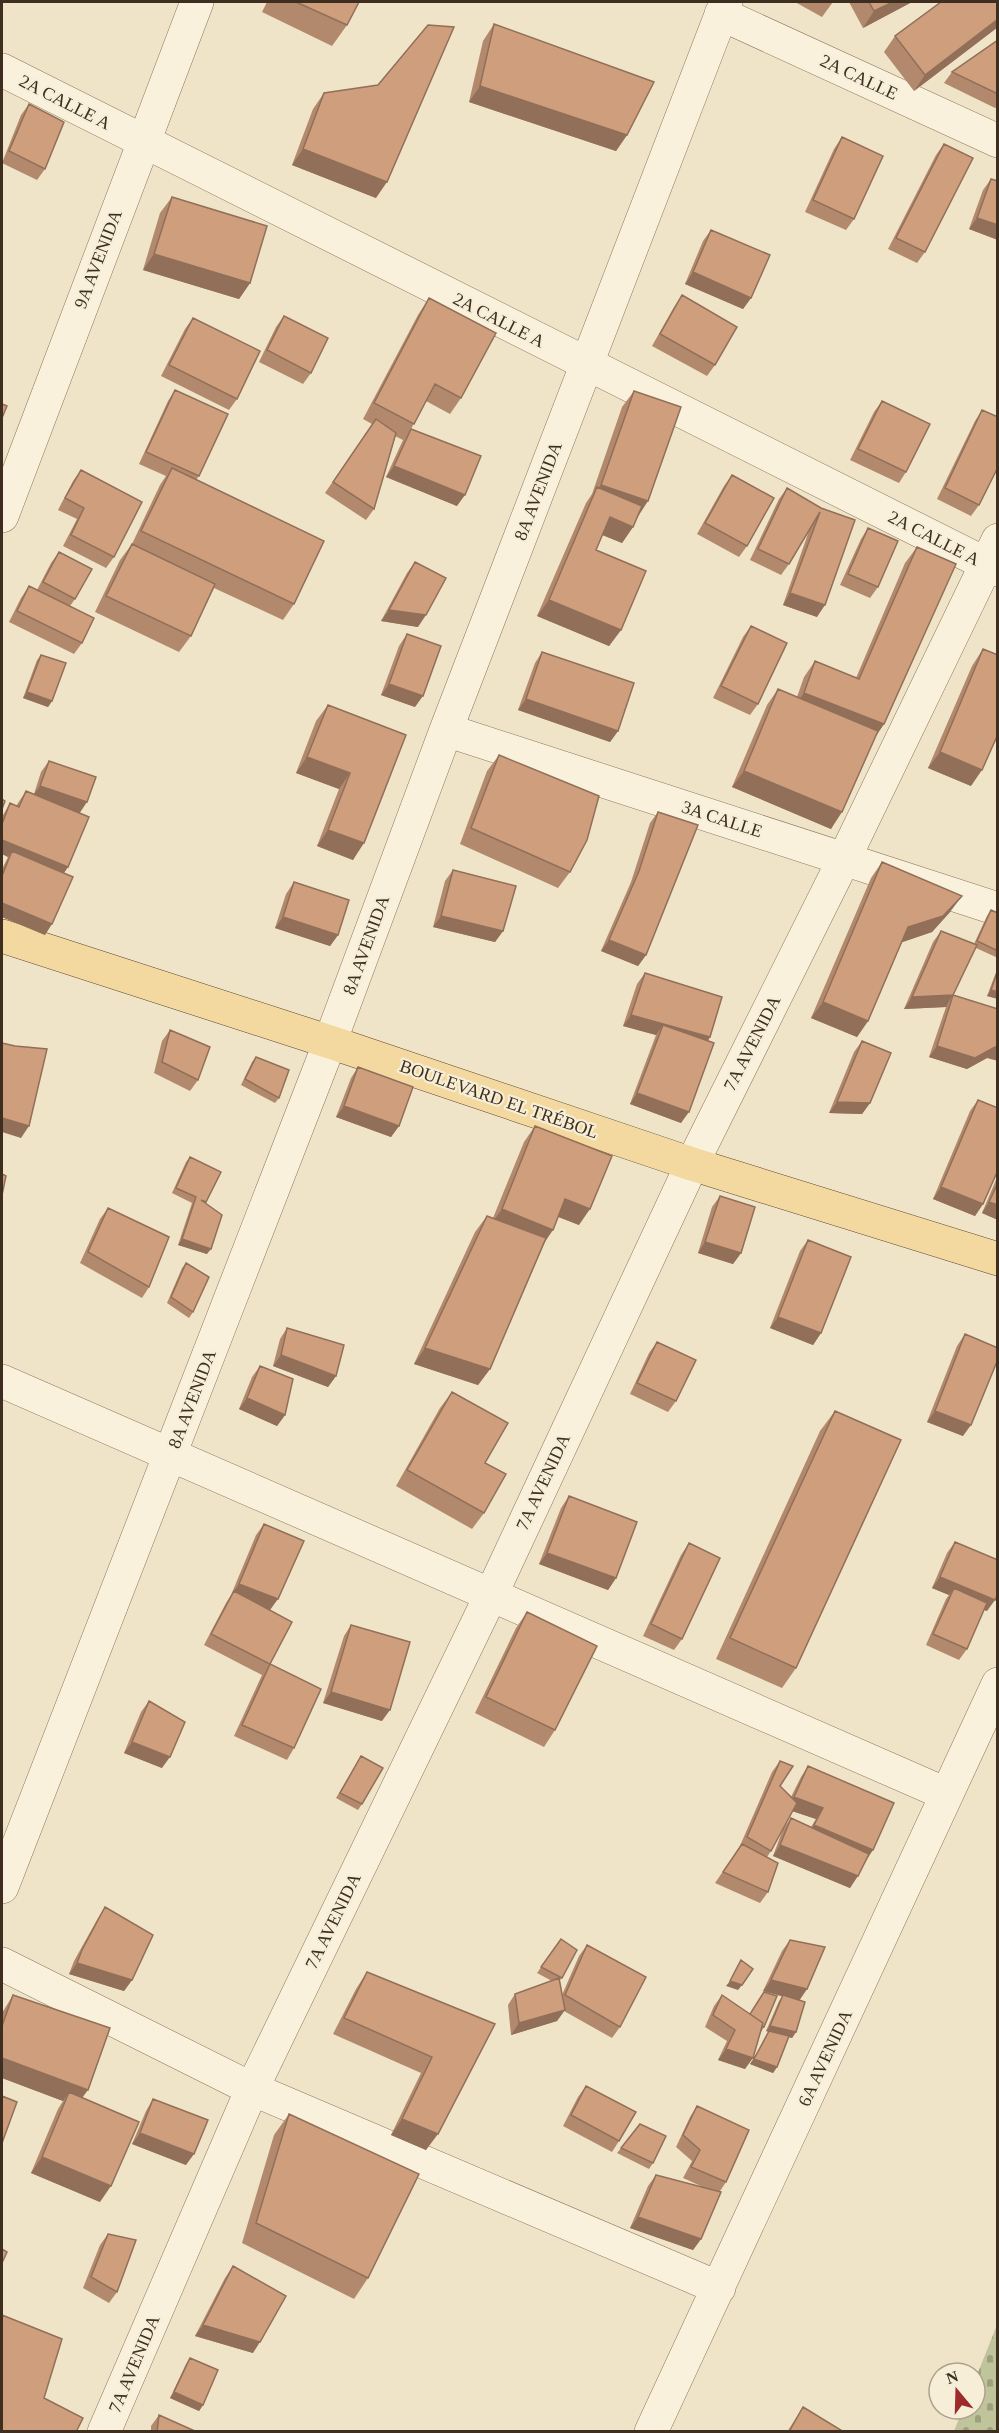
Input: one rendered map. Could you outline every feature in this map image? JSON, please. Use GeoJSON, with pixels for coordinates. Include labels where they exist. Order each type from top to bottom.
{"type":"FeatureCollection","features":[{"type":"Feature","properties":{"kind":"main road","name":"BOULEVARD EL TRÉBOL"},"geometry":{"type":"LineString","coordinates":[[2,936],[330,1042],[692,1164],[998,1259]]}},
{"type":"Feature","properties":{"kind":"street","name":"9A AVENIDA"},"geometry":{"type":"LineString","coordinates":[[2,516],[197,2]]}},
{"type":"Feature","properties":{"kind":"street","name":"2A CALLE"},"geometry":{"type":"LineString","coordinates":[[723,8],[998,141]]}},
{"type":"Feature","properties":{"kind":"street","name":"8A AVENIDA"},"geometry":{"type":"LineString","coordinates":[[2,1887],[330,1042],[446,730],[723,8]]}},
{"type":"Feature","properties":{"kind":"street","name":"2A CALLE A"},"geometry":{"type":"LineString","coordinates":[[2,70],[587,364],[994,558]]}},
{"type":"Feature","properties":{"kind":"street","name":"7A AVENIDA"},"geometry":{"type":"LineString","coordinates":[[104,2432],[252,2089],[490,1595],[692,1164],[994,558]]}},
{"type":"Feature","properties":{"kind":"street","name":"3A CALLE"},"geometry":{"type":"LineString","coordinates":[[446,730],[998,909]]}},
{"type":"Feature","properties":{"kind":"street"},"geometry":{"type":"LineString","coordinates":[[2,1381],[946,1794]]}},
{"type":"Feature","properties":{"kind":"street","name":"6A AVENIDA"},"geometry":{"type":"LineString","coordinates":[[651,2432],[998,1684]]}},
{"type":"Feature","properties":{"kind":"street"},"geometry":{"type":"LineString","coordinates":[[2,1964],[252,2089],[719,2288]]}},
{"type":"Feature","properties":{"kind":"green space"},"geometry":{"type":"Polygon","coordinates":[[[997,2325],[997,2431],[954,2431],[958,2421],[987,2421],[987,2361],[983,2361],[997,2325]]]}},
{"type":"Feature","properties":{"kind":"building"},"geometry":{"type":"Polygon","coordinates":[[[296,2],[359,2],[347,25],[296,2]]]}},
{"type":"Feature","properties":{"kind":"building"},"geometry":{"type":"Polygon","coordinates":[[[869,2],[893,2],[874,11],[869,2]]]}},
{"type":"Feature","properties":{"kind":"building"},"geometry":{"type":"Polygon","coordinates":[[[941,2],[998,2],[998,19],[925,75],[895,36],[941,2]]]}},
{"type":"Feature","properties":{"kind":"building"},"geometry":{"type":"Polygon","coordinates":[[[494,24],[654,82],[627,135],[480,86],[494,24]]]}},
{"type":"Feature","properties":{"kind":"building"},"geometry":{"type":"Polygon","coordinates":[[[428,25],[454,27],[387,182],[303,149],[324,93],[378,85],[428,25]]]}},
{"type":"Feature","properties":{"kind":"building"},"geometry":{"type":"Polygon","coordinates":[[[998,40],[998,94],[952,72],[998,40]]]}},
{"type":"Feature","properties":{"kind":"building"},"geometry":{"type":"Polygon","coordinates":[[[29,104],[64,122],[45,169],[9,151],[29,104]]]}},
{"type":"Feature","properties":{"kind":"building"},"geometry":{"type":"Polygon","coordinates":[[[842,137],[883,156],[854,219],[813,200],[842,137]]]}},
{"type":"Feature","properties":{"kind":"building"},"geometry":{"type":"Polygon","coordinates":[[[944,144],[973,158],[925,252],[896,238],[944,144]]]}},
{"type":"Feature","properties":{"kind":"building"},"geometry":{"type":"Polygon","coordinates":[[[991,179],[998,181],[998,225],[977,218],[991,179]]]}},
{"type":"Feature","properties":{"kind":"building"},"geometry":{"type":"Polygon","coordinates":[[[172,197],[267,226],[250,283],[154,254],[172,197]]]}},
{"type":"Feature","properties":{"kind":"building"},"geometry":{"type":"Polygon","coordinates":[[[711,230],[770,255],[751,298],[693,272],[711,230]]]}},
{"type":"Feature","properties":{"kind":"building"},"geometry":{"type":"Polygon","coordinates":[[[682,295],[737,327],[715,365],[660,334],[682,295]]]}},
{"type":"Feature","properties":{"kind":"building"},"geometry":{"type":"Polygon","coordinates":[[[429,298],[496,333],[461,398],[435,384],[414,424],[374,403],[429,298]]]}},
{"type":"Feature","properties":{"kind":"building"},"geometry":{"type":"Polygon","coordinates":[[[284,316],[328,338],[311,373],[267,350],[284,316]]]}},
{"type":"Feature","properties":{"kind":"building"},"geometry":{"type":"Polygon","coordinates":[[[193,318],[260,351],[237,399],[169,365],[193,318]]]}},
{"type":"Feature","properties":{"kind":"building"},"geometry":{"type":"Polygon","coordinates":[[[175,390],[228,414],[199,476],[146,452],[175,390]]]}},
{"type":"Feature","properties":{"kind":"building"},"geometry":{"type":"Polygon","coordinates":[[[634,391],[681,407],[648,501],[601,485],[634,391]]]}},
{"type":"Feature","properties":{"kind":"building"},"geometry":{"type":"Polygon","coordinates":[[[882,401],[930,424],[906,472],[858,449],[882,401]]]}},
{"type":"Feature","properties":{"kind":"building"},"geometry":{"type":"Polygon","coordinates":[[[2,404],[7,406],[2,418],[2,404]]]}},
{"type":"Feature","properties":{"kind":"building"},"geometry":{"type":"Polygon","coordinates":[[[982,410],[998,417],[998,467],[979,505],[945,488],[982,410]]]}},
{"type":"Feature","properties":{"kind":"building"},"geometry":{"type":"Polygon","coordinates":[[[376,419],[396,433],[374,509],[333,482],[376,419]]]}},
{"type":"Feature","properties":{"kind":"building"},"geometry":{"type":"Polygon","coordinates":[[[411,429],[481,456],[465,495],[394,466],[411,429]]]}},
{"type":"Feature","properties":{"kind":"building"},"geometry":{"type":"Polygon","coordinates":[[[172,468],[324,541],[294,604],[141,531],[172,468]]]}},
{"type":"Feature","properties":{"kind":"building"},"geometry":{"type":"Polygon","coordinates":[[[81,470],[142,502],[114,557],[71,535],[84,508],[65,498],[81,470]]]}},
{"type":"Feature","properties":{"kind":"building"},"geometry":{"type":"Polygon","coordinates":[[[732,475],[774,498],[747,546],[705,523],[732,475]]]}},
{"type":"Feature","properties":{"kind":"building"},"geometry":{"type":"Polygon","coordinates":[[[597,487],[642,506],[633,527],[610,517],[596,550],[646,571],[621,630],[549,600],[597,487]]]}},
{"type":"Feature","properties":{"kind":"building"},"geometry":{"type":"Polygon","coordinates":[[[787,488],[821,508],[855,520],[825,605],[790,593],[820,512],[789,564],[758,549],[787,488]]]}},
{"type":"Feature","properties":{"kind":"building"},"geometry":{"type":"Polygon","coordinates":[[[868,528],[898,541],[878,587],[848,574],[868,528]]]}},
{"type":"Feature","properties":{"kind":"building"},"geometry":{"type":"Polygon","coordinates":[[[132,544],[215,584],[191,636],[106,596],[132,544]]]}},
{"type":"Feature","properties":{"kind":"building"},"geometry":{"type":"Polygon","coordinates":[[[917,547],[956,564],[884,724],[804,693],[815,661],[859,679],[917,547]]]}},
{"type":"Feature","properties":{"kind":"building"},"geometry":{"type":"Polygon","coordinates":[[[59,552],[92,569],[75,599],[43,582],[59,552]]]}},
{"type":"Feature","properties":{"kind":"building"},"geometry":{"type":"Polygon","coordinates":[[[415,562],[446,578],[426,615],[389,610],[415,562]]]}},
{"type":"Feature","properties":{"kind":"building"},"geometry":{"type":"Polygon","coordinates":[[[29,586],[94,618],[82,643],[17,611],[29,586]]]}},
{"type":"Feature","properties":{"kind":"building"},"geometry":{"type":"Polygon","coordinates":[[[751,626],[787,643],[758,704],[721,686],[751,626]]]}},
{"type":"Feature","properties":{"kind":"building"},"geometry":{"type":"Polygon","coordinates":[[[407,634],[441,646],[423,696],[389,684],[407,634]]]}},
{"type":"Feature","properties":{"kind":"building"},"geometry":{"type":"Polygon","coordinates":[[[983,649],[998,655],[998,734],[982,770],[940,752],[983,649]]]}},
{"type":"Feature","properties":{"kind":"building"},"geometry":{"type":"Polygon","coordinates":[[[542,652],[634,683],[618,731],[526,699],[542,652]]]}},
{"type":"Feature","properties":{"kind":"building"},"geometry":{"type":"Polygon","coordinates":[[[41,655],[66,663],[52,701],[27,692],[41,655]]]}},
{"type":"Feature","properties":{"kind":"building"},"geometry":{"type":"Polygon","coordinates":[[[778,689],[878,731],[842,812],[744,771],[778,689]]]}},
{"type":"Feature","properties":{"kind":"building"},"geometry":{"type":"Polygon","coordinates":[[[328,705],[406,735],[364,843],[328,830],[350,773],[307,757],[328,705]]]}},
{"type":"Feature","properties":{"kind":"building"},"geometry":{"type":"Polygon","coordinates":[[[499,755],[599,796],[587,840],[570,872],[471,828],[499,755]]]}},
{"type":"Feature","properties":{"kind":"building"},"geometry":{"type":"Polygon","coordinates":[[[49,761],[96,777],[87,802],[40,786],[49,761]]]}},
{"type":"Feature","properties":{"kind":"building"},"geometry":{"type":"Polygon","coordinates":[[[26,791],[89,817],[68,867],[2,840],[2,824],[10,803],[19,807],[26,791]]]}},
{"type":"Feature","properties":{"kind":"building"},"geometry":{"type":"Polygon","coordinates":[[[658,812],[698,825],[646,955],[609,940],[639,871],[658,812]]]}},
{"type":"Feature","properties":{"kind":"building"},"geometry":{"type":"Polygon","coordinates":[[[12,851],[73,877],[52,924],[2,903],[2,876],[12,851]]]}},
{"type":"Feature","properties":{"kind":"building"},"geometry":{"type":"Polygon","coordinates":[[[882,862],[962,896],[943,916],[908,927],[868,1021],[823,1002],[882,862]]]}},
{"type":"Feature","properties":{"kind":"building"},"geometry":{"type":"Polygon","coordinates":[[[453,870],[516,886],[503,931],[441,916],[453,870]]]}},
{"type":"Feature","properties":{"kind":"building"},"geometry":{"type":"Polygon","coordinates":[[[294,882],[349,900],[338,935],[283,917],[294,882]]]}},
{"type":"Feature","properties":{"kind":"building"},"geometry":{"type":"Polygon","coordinates":[[[991,910],[998,913],[998,951],[977,941],[991,910]]]}},
{"type":"Feature","properties":{"kind":"building"},"geometry":{"type":"Polygon","coordinates":[[[941,931],[977,945],[953,995],[912,997],[941,931]]]}},
{"type":"Feature","properties":{"kind":"building"},"geometry":{"type":"Polygon","coordinates":[[[998,970],[998,992],[991,990],[998,970]]]}},
{"type":"Feature","properties":{"kind":"building"},"geometry":{"type":"Polygon","coordinates":[[[645,973],[722,997],[710,1037],[631,1015],[645,973]]]}},
{"type":"Feature","properties":{"kind":"building"},"geometry":{"type":"Polygon","coordinates":[[[953,995],[998,1009],[998,1047],[975,1058],[937,1046],[953,995]]]}},
{"type":"Feature","properties":{"kind":"building"},"geometry":{"type":"Polygon","coordinates":[[[663,1025],[714,1043],[689,1112],[637,1093],[663,1025]]]}},
{"type":"Feature","properties":{"kind":"building"},"geometry":{"type":"Polygon","coordinates":[[[170,1030],[210,1047],[198,1080],[162,1062],[170,1030]]]}},
{"type":"Feature","properties":{"kind":"building"},"geometry":{"type":"Polygon","coordinates":[[[862,1041],[891,1053],[870,1103],[837,1102],[862,1041]]]}},
{"type":"Feature","properties":{"kind":"building"},"geometry":{"type":"Polygon","coordinates":[[[2,1043],[47,1049],[29,1126],[2,1118],[2,1043]]]}},
{"type":"Feature","properties":{"kind":"building"},"geometry":{"type":"Polygon","coordinates":[[[256,1057],[289,1070],[279,1098],[245,1079],[256,1057]]]}},
{"type":"Feature","properties":{"kind":"building"},"geometry":{"type":"Polygon","coordinates":[[[358,1067],[413,1087],[399,1126],[344,1106],[358,1067]]]}},
{"type":"Feature","properties":{"kind":"building"},"geometry":{"type":"Polygon","coordinates":[[[978,1100],[998,1108],[998,1170],[983,1204],[941,1187],[978,1100]]]}},
{"type":"Feature","properties":{"kind":"building"},"geometry":{"type":"Polygon","coordinates":[[[535,1126],[612,1156],[590,1209],[565,1199],[553,1230],[502,1209],[535,1126]]]}},
{"type":"Feature","properties":{"kind":"building"},"geometry":{"type":"Polygon","coordinates":[[[190,1157],[221,1172],[206,1202],[201,1200],[222,1215],[211,1249],[182,1239],[196,1197],[176,1188],[190,1157]]]}},
{"type":"Feature","properties":{"kind":"building"},"geometry":{"type":"Polygon","coordinates":[[[2,1174],[6,1176],[2,1195],[2,1174]]]}},
{"type":"Feature","properties":{"kind":"building"},"geometry":{"type":"Polygon","coordinates":[[[998,1183],[998,1205],[989,1202],[998,1183]]]}},
{"type":"Feature","properties":{"kind":"building"},"geometry":{"type":"Polygon","coordinates":[[[720,1196],[755,1207],[741,1253],[705,1242],[720,1196]]]}},
{"type":"Feature","properties":{"kind":"building"},"geometry":{"type":"Polygon","coordinates":[[[108,1208],[169,1237],[149,1287],[88,1252],[108,1208]]]}},
{"type":"Feature","properties":{"kind":"building"},"geometry":{"type":"Polygon","coordinates":[[[487,1216],[546,1238],[490,1369],[425,1348],[487,1216]]]}},
{"type":"Feature","properties":{"kind":"building"},"geometry":{"type":"Polygon","coordinates":[[[808,1240],[851,1257],[821,1333],[778,1317],[808,1240]]]}},
{"type":"Feature","properties":{"kind":"building"},"geometry":{"type":"Polygon","coordinates":[[[186,1263],[209,1277],[193,1312],[171,1297],[186,1263]]]}},
{"type":"Feature","properties":{"kind":"building"},"geometry":{"type":"Polygon","coordinates":[[[287,1328],[344,1345],[336,1376],[281,1355],[287,1328]]]}},
{"type":"Feature","properties":{"kind":"building"},"geometry":{"type":"Polygon","coordinates":[[[965,1334],[998,1348],[998,1359],[971,1425],[935,1411],[965,1334]]]}},
{"type":"Feature","properties":{"kind":"building"},"geometry":{"type":"Polygon","coordinates":[[[657,1342],[696,1360],[676,1401],[637,1383],[657,1342]]]}},
{"type":"Feature","properties":{"kind":"building"},"geometry":{"type":"Polygon","coordinates":[[[260,1366],[293,1379],[285,1415],[247,1398],[260,1366]]]}},
{"type":"Feature","properties":{"kind":"building"},"geometry":{"type":"Polygon","coordinates":[[[452,1392],[508,1423],[485,1463],[506,1474],[484,1513],[407,1470],[452,1392]]]}},
{"type":"Feature","properties":{"kind":"building"},"geometry":{"type":"Polygon","coordinates":[[[835,1411],[901,1440],[796,1668],[730,1638],[835,1411]]]}},
{"type":"Feature","properties":{"kind":"building"},"geometry":{"type":"Polygon","coordinates":[[[569,1496],[637,1522],[616,1578],[547,1553],[569,1496]]]}},
{"type":"Feature","properties":{"kind":"building"},"geometry":{"type":"Polygon","coordinates":[[[264,1524],[304,1541],[278,1599],[239,1584],[264,1524]]]}},
{"type":"Feature","properties":{"kind":"building"},"geometry":{"type":"Polygon","coordinates":[[[955,1542],[998,1560],[998,1594],[995,1600],[940,1577],[955,1542]]]}},
{"type":"Feature","properties":{"kind":"building"},"geometry":{"type":"Polygon","coordinates":[[[689,1543],[720,1558],[682,1639],[651,1624],[689,1543]]]}},
{"type":"Feature","properties":{"kind":"building"},"geometry":{"type":"Polygon","coordinates":[[[954,1588],[987,1603],[967,1649],[933,1634],[954,1588]]]}},
{"type":"Feature","properties":{"kind":"building"},"geometry":{"type":"Polygon","coordinates":[[[234,1591],[292,1622],[270,1664],[211,1634],[234,1591]]]}},
{"type":"Feature","properties":{"kind":"building"},"geometry":{"type":"Polygon","coordinates":[[[527,1612],[597,1646],[555,1730],[486,1697],[527,1612]]]}},
{"type":"Feature","properties":{"kind":"building"},"geometry":{"type":"Polygon","coordinates":[[[351,1625],[410,1642],[390,1710],[331,1692],[351,1625]]]}},
{"type":"Feature","properties":{"kind":"building"},"geometry":{"type":"Polygon","coordinates":[[[270,1664],[321,1689],[294,1748],[242,1725],[270,1664]]]}},
{"type":"Feature","properties":{"kind":"building"},"geometry":{"type":"Polygon","coordinates":[[[149,1701],[185,1722],[170,1757],[132,1742],[149,1701]]]}},
{"type":"Feature","properties":{"kind":"building"},"geometry":{"type":"Polygon","coordinates":[[[361,1756],[383,1768],[362,1804],[340,1793],[361,1756]]]}},
{"type":"Feature","properties":{"kind":"building"},"geometry":{"type":"Polygon","coordinates":[[[780,1761],[793,1766],[780,1786],[797,1803],[771,1851],[747,1837],[780,1761]]]}},
{"type":"Feature","properties":{"kind":"building"},"geometry":{"type":"Polygon","coordinates":[[[808,1766],[894,1803],[873,1850],[814,1825],[823,1808],[794,1797],[808,1766]]]}},
{"type":"Feature","properties":{"kind":"building"},"geometry":{"type":"Polygon","coordinates":[[[791,1818],[869,1854],[858,1876],[780,1845],[791,1818]]]}},
{"type":"Feature","properties":{"kind":"building"},"geometry":{"type":"Polygon","coordinates":[[[742,1844],[778,1863],[768,1892],[723,1872],[742,1844]]]}},
{"type":"Feature","properties":{"kind":"building"},"geometry":{"type":"Polygon","coordinates":[[[105,1907],[153,1935],[132,1980],[77,1963],[105,1907]]]}},
{"type":"Feature","properties":{"kind":"building"},"geometry":{"type":"Polygon","coordinates":[[[561,1939],[577,1950],[562,1978],[541,1967],[561,1939]]]}},
{"type":"Feature","properties":{"kind":"building"},"geometry":{"type":"Polygon","coordinates":[[[790,1940],[825,1947],[807,1989],[771,1980],[790,1940]]]}},
{"type":"Feature","properties":{"kind":"building"},"geometry":{"type":"Polygon","coordinates":[[[587,1945],[646,1977],[620,2027],[565,1995],[587,1945]]]}},
{"type":"Feature","properties":{"kind":"building"},"geometry":{"type":"Polygon","coordinates":[[[741,1960],[753,1969],[742,1985],[730,1981],[741,1960]]]}},
{"type":"Feature","properties":{"kind":"building"},"geometry":{"type":"Polygon","coordinates":[[[367,1972],[495,2024],[438,2134],[402,2119],[432,2057],[344,2018],[367,1972]]]}},
{"type":"Feature","properties":{"kind":"building"},"geometry":{"type":"Polygon","coordinates":[[[559,1978],[565,2010],[519,2023],[515,1994],[559,1978]]]}},
{"type":"Feature","properties":{"kind":"building"},"geometry":{"type":"Polygon","coordinates":[[[764,1992],[777,1996],[764,2027],[763,2023],[750,2014],[764,1992]]]}},
{"type":"Feature","properties":{"kind":"building"},"geometry":{"type":"Polygon","coordinates":[[[13,1995],[110,2028],[88,2090],[2,2058],[2,2026],[13,1995]]]}},
{"type":"Feature","properties":{"kind":"building"},"geometry":{"type":"Polygon","coordinates":[[[722,1995],[763,2023],[753,2058],[726,2049],[735,2030],[713,2015],[722,1995]]]}},
{"type":"Feature","properties":{"kind":"building"},"geometry":{"type":"Polygon","coordinates":[[[783,1995],[805,2002],[796,2032],[770,2026],[783,1995]]]}},
{"type":"Feature","properties":{"kind":"building"},"geometry":{"type":"Polygon","coordinates":[[[769,2031],[789,2036],[777,2067],[754,2059],[769,2031]]]}},
{"type":"Feature","properties":{"kind":"building"},"geometry":{"type":"Polygon","coordinates":[[[586,2086],[636,2112],[619,2141],[571,2115],[586,2086]]]}},
{"type":"Feature","properties":{"kind":"building"},"geometry":{"type":"Polygon","coordinates":[[[69,2092],[139,2122],[111,2186],[42,2157],[69,2092]]]}},
{"type":"Feature","properties":{"kind":"building"},"geometry":{"type":"Polygon","coordinates":[[[2,2096],[17,2102],[2,2143],[2,2096]]]}},
{"type":"Feature","properties":{"kind":"building"},"geometry":{"type":"Polygon","coordinates":[[[153,2099],[208,2120],[194,2154],[140,2133],[153,2099]]]}},
{"type":"Feature","properties":{"kind":"building"},"geometry":{"type":"Polygon","coordinates":[[[697,2106],[749,2130],[726,2182],[691,2167],[700,2150],[683,2135],[697,2106]]]}},
{"type":"Feature","properties":{"kind":"building"},"geometry":{"type":"Polygon","coordinates":[[[289,2114],[419,2174],[368,2278],[256,2223],[289,2114]]]}},
{"type":"Feature","properties":{"kind":"building"},"geometry":{"type":"Polygon","coordinates":[[[640,2124],[666,2136],[653,2163],[621,2148],[640,2124]]]}},
{"type":"Feature","properties":{"kind":"building"},"geometry":{"type":"Polygon","coordinates":[[[656,2175],[721,2192],[701,2239],[638,2217],[656,2175]]]}},
{"type":"Feature","properties":{"kind":"building"},"geometry":{"type":"Polygon","coordinates":[[[108,2234],[136,2240],[117,2292],[91,2277],[108,2234]]]}},
{"type":"Feature","properties":{"kind":"building"},"geometry":{"type":"Polygon","coordinates":[[[2,2249],[7,2252],[2,2263],[2,2249]]]}},
{"type":"Feature","properties":{"kind":"building"},"geometry":{"type":"Polygon","coordinates":[[[233,2266],[286,2296],[260,2342],[203,2325],[233,2266]]]}},
{"type":"Feature","properties":{"kind":"building"},"geometry":{"type":"Polygon","coordinates":[[[2,2315],[62,2339],[44,2398],[83,2418],[76,2432],[2,2432],[2,2315]]]}},
{"type":"Feature","properties":{"kind":"building"},"geometry":{"type":"Polygon","coordinates":[[[190,2358],[218,2370],[203,2405],[174,2392],[190,2358]]]}},
{"type":"Feature","properties":{"kind":"building"},"geometry":{"type":"Polygon","coordinates":[[[803,2407],[844,2432],[789,2432],[803,2407]]]}},
{"type":"Feature","properties":{"kind":"building"},"geometry":{"type":"Polygon","coordinates":[[[159,2415],[197,2432],[157,2432],[159,2415]]]}}]}
